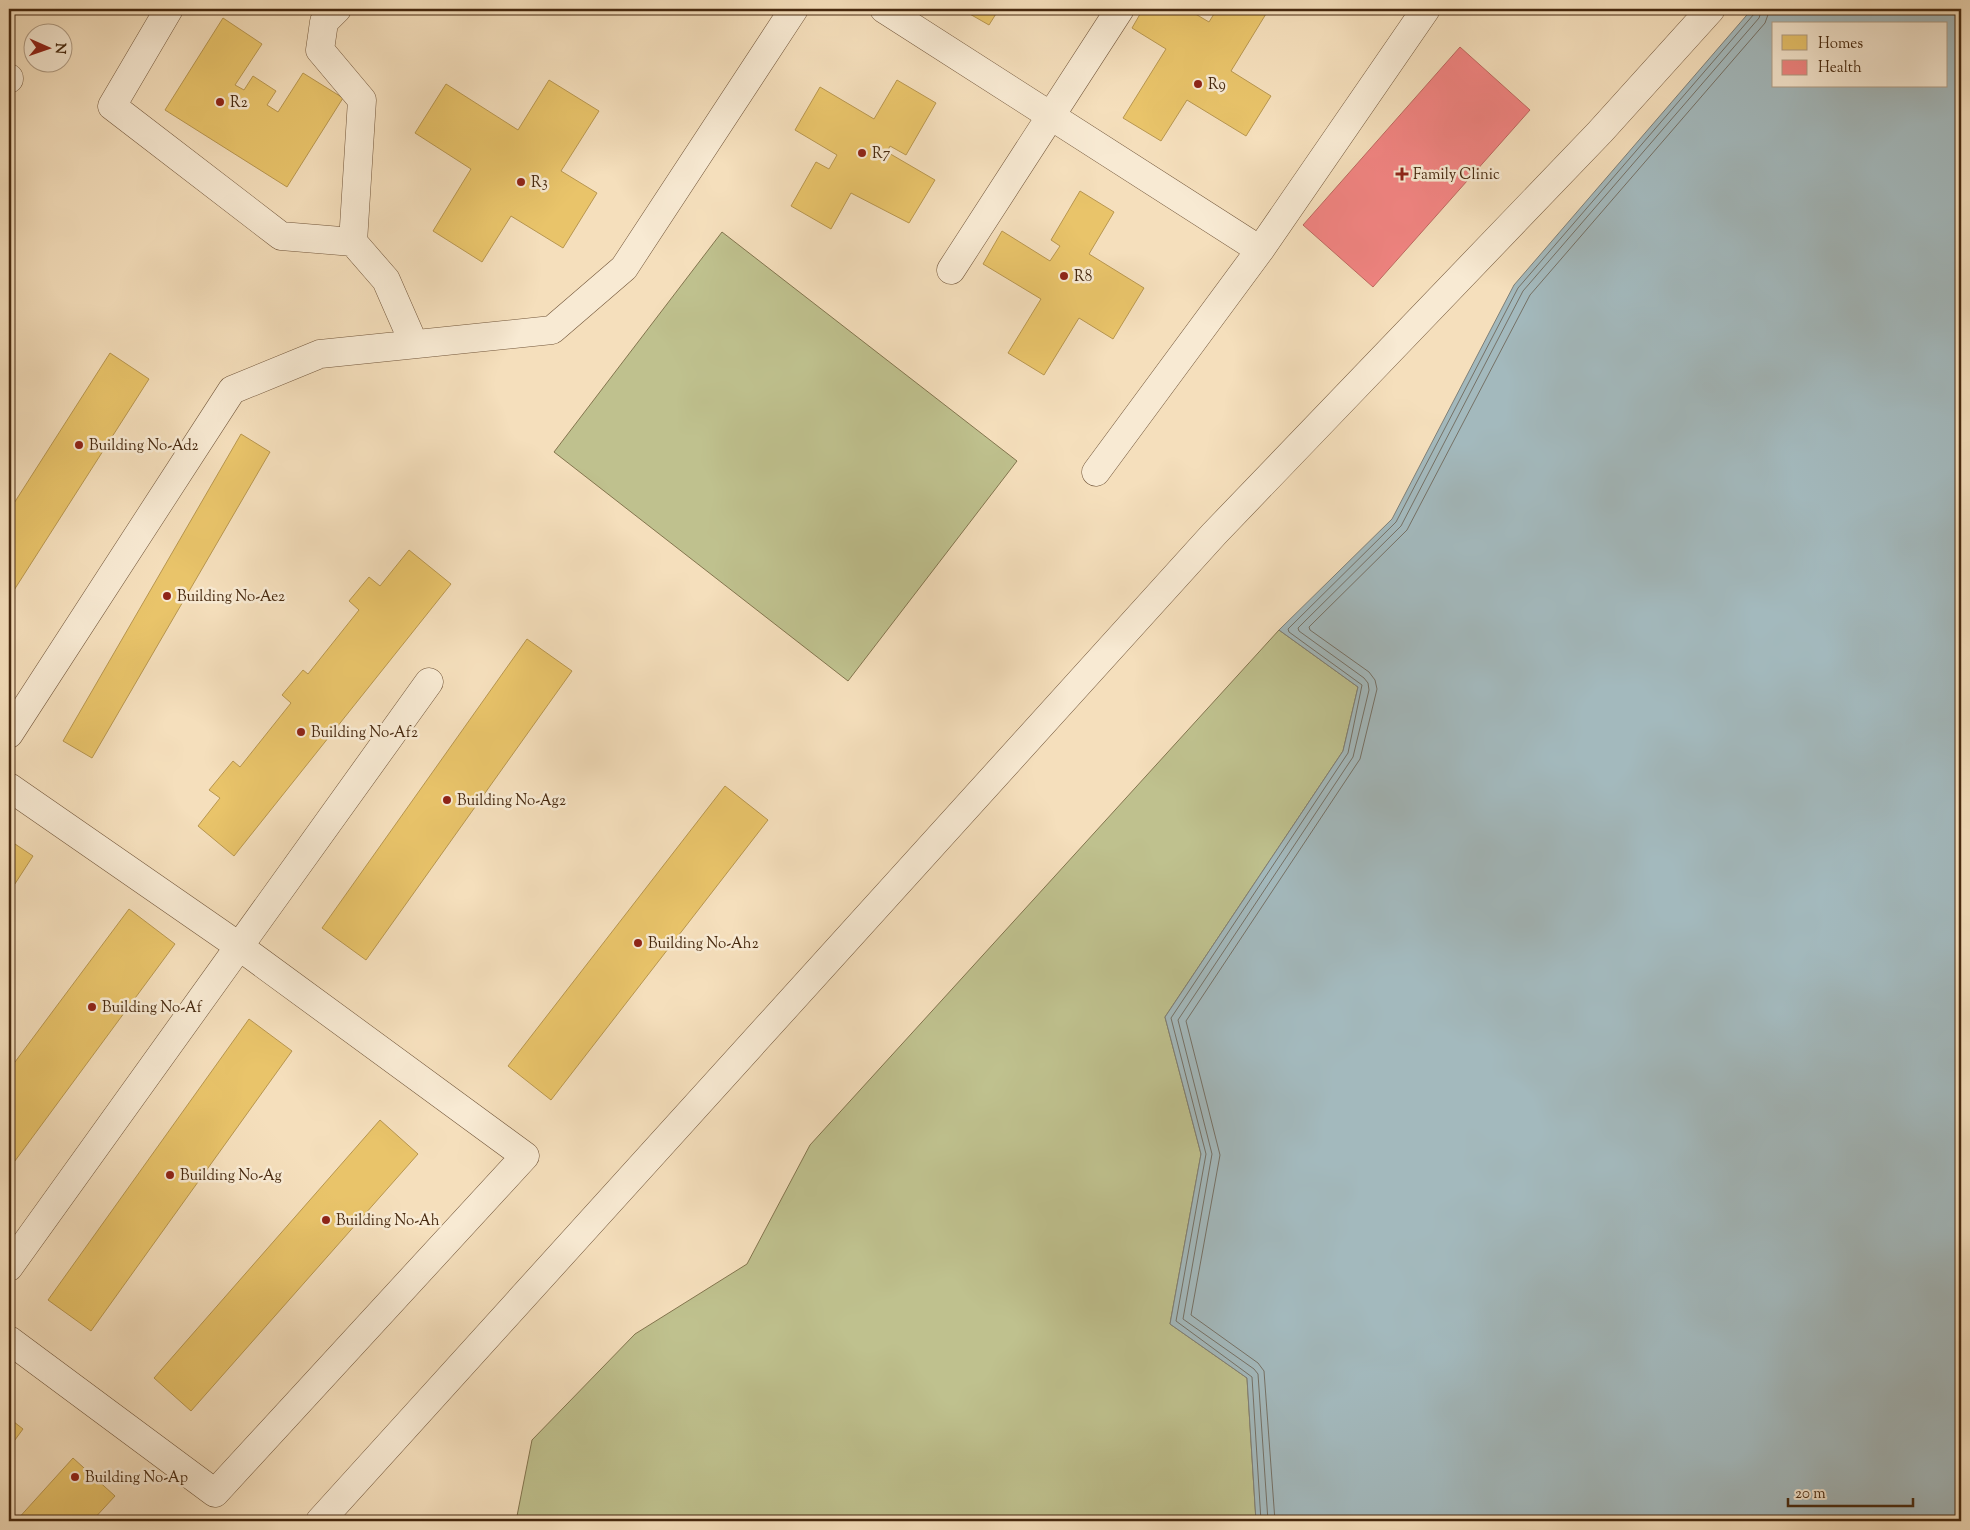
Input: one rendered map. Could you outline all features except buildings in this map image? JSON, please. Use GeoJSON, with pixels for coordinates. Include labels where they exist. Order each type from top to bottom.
{"type":"FeatureCollection","features":[{"type":"Feature","properties":{"kind":"street"},"geometry":{"type":"LineString","coordinates":[[169,9],[112,106],[281,236],[352,242],[386,280],[414,344]]}},
{"type":"Feature","properties":{"kind":"street"},"geometry":{"type":"LineString","coordinates":[[337,9],[324,22],[320,50],[362,100],[352,242]]}},
{"type":"Feature","properties":{"kind":"street"},"geometry":{"type":"LineString","coordinates":[[9,734],[232,390],[320,354],[552,330],[624,268],[794,9]]}},
{"type":"Feature","properties":{"kind":"street"},"geometry":{"type":"LineString","coordinates":[[884,9],[1260,250]]}},
{"type":"Feature","properties":{"kind":"street"},"geometry":{"type":"LineString","coordinates":[[951,270],[1120,9]]}},
{"type":"Feature","properties":{"kind":"street"},"geometry":{"type":"LineString","coordinates":[[1096,472],[1260,250],[1426,9]]}},
{"type":"Feature","properties":{"kind":"street"},"geometry":{"type":"LineString","coordinates":[[320,1521],[1214,534],[1600,132],[1711,9]]}},
{"type":"Feature","properties":{"kind":"street"},"geometry":{"type":"LineString","coordinates":[[9,1267],[429,682]]}},
{"type":"Feature","properties":{"kind":"street"},"geometry":{"type":"LineString","coordinates":[[9,787],[240,947],[525,1156],[215,1493],[9,1340]]}},
{"type":"Feature","properties":{"kind":"green space"},"geometry":{"type":"Polygon","coordinates":[[[722,232],[1017,461],[848,681],[554,452],[722,232]]]}},
{"type":"Feature","properties":{"kind":"green space"},"geometry":{"type":"Polygon","coordinates":[[[1279,630],[1358,687],[1343,751],[1165,1017],[1201,1154],[1170,1324],[1247,1378],[1256,1521],[516,1521],[532,1440],[635,1334],[747,1264],[810,1145],[1279,630]]]}},
{"type":"Feature","properties":{"kind":"water"},"geometry":{"type":"Polygon","coordinates":[[[1752,9],[1961,9],[1961,1521],[1256,1521],[1247,1378],[1170,1324],[1201,1154],[1165,1017],[1343,751],[1358,687],[1279,630],[1392,519],[1514,285],[1752,9]]]}},
{"type":"Feature","properties":{"kind":"place","name":"R9"},"geometry":{"type":"Point","coordinates":[1198,84]}},
{"type":"Feature","properties":{"kind":"place","name":"R2"},"geometry":{"type":"Point","coordinates":[220,102]}},
{"type":"Feature","properties":{"kind":"place","name":"R7"},"geometry":{"type":"Point","coordinates":[862,153]}},
{"type":"Feature","properties":{"kind":"place","name":"Family Clinic"},"geometry":{"type":"Point","coordinates":[1402,174]}},
{"type":"Feature","properties":{"kind":"place","name":"R3"},"geometry":{"type":"Point","coordinates":[521,182]}},
{"type":"Feature","properties":{"kind":"place","name":"R8"},"geometry":{"type":"Point","coordinates":[1064,276]}},
{"type":"Feature","properties":{"kind":"place","name":"Building No-Ad2"},"geometry":{"type":"Point","coordinates":[79,445]}},
{"type":"Feature","properties":{"kind":"place","name":"Building No-Ae2"},"geometry":{"type":"Point","coordinates":[167,596]}},
{"type":"Feature","properties":{"kind":"place","name":"Building No-Af2"},"geometry":{"type":"Point","coordinates":[301,732]}},
{"type":"Feature","properties":{"kind":"place","name":"Building No-Ag2"},"geometry":{"type":"Point","coordinates":[447,800]}},
{"type":"Feature","properties":{"kind":"place","name":"Building No-Ah2"},"geometry":{"type":"Point","coordinates":[638,943]}},
{"type":"Feature","properties":{"kind":"place","name":"Building No-Af"},"geometry":{"type":"Point","coordinates":[92,1007]}},
{"type":"Feature","properties":{"kind":"place","name":"Building No-Ag"},"geometry":{"type":"Point","coordinates":[170,1175]}},
{"type":"Feature","properties":{"kind":"place","name":"Building No-Ah"},"geometry":{"type":"Point","coordinates":[326,1220]}},
{"type":"Feature","properties":{"kind":"place","name":"Building No-Ap"},"geometry":{"type":"Point","coordinates":[75,1477]}}]}
